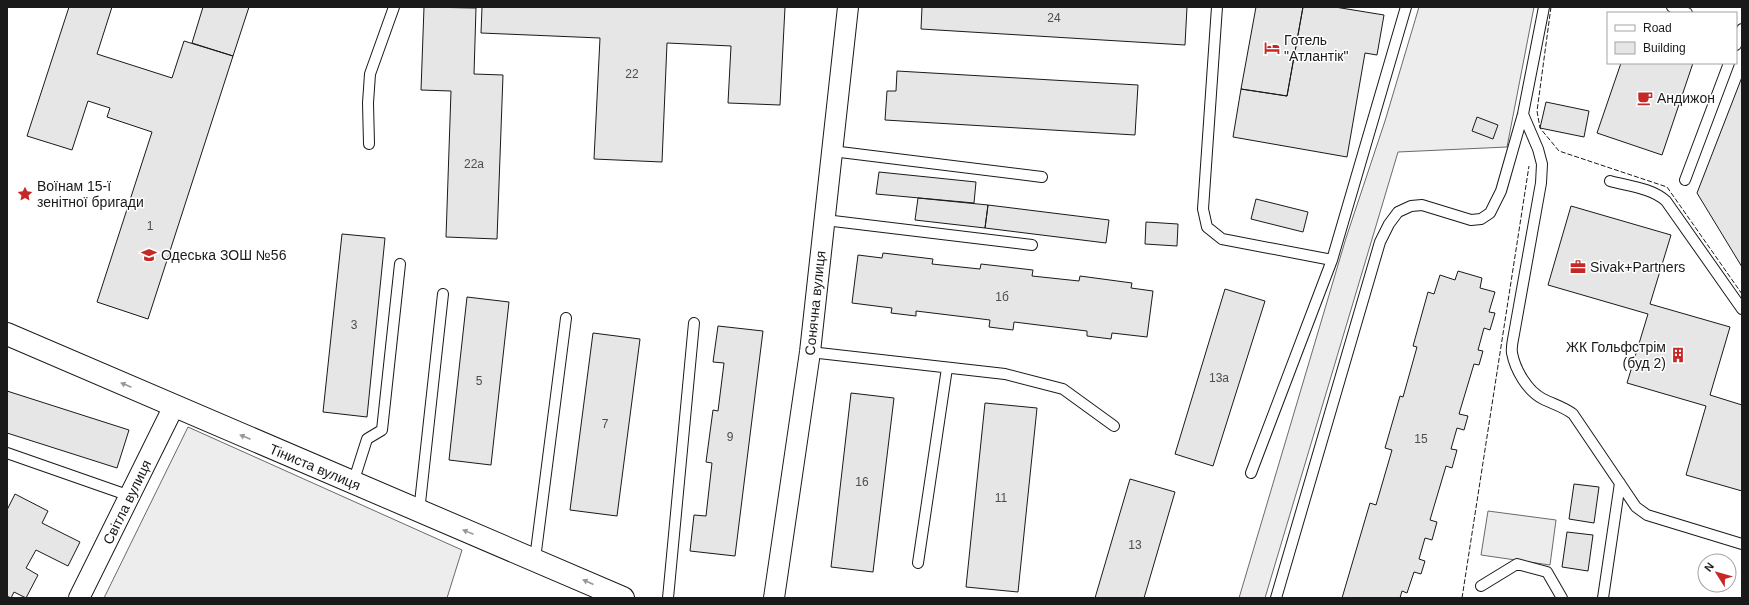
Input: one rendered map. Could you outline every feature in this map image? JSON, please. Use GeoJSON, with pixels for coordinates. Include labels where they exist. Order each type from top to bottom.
{"type":"FeatureCollection","features":[{"type":"Feature","properties":{"kind":"street","name":"Сонячна вулиця"},"geometry":{"type":"LineString","coordinates":[[774,598],[810,352],[848,7]]}},
{"type":"Feature","properties":{"kind":"street","name":"Тіниста вулиця"},"geometry":{"type":"LineString","coordinates":[[7,334],[419,512],[535,559],[623,598]]}},
{"type":"Feature","properties":{"kind":"street","name":"Світла вулиця"},"geometry":{"type":"LineString","coordinates":[[79,598],[174,406]]}},
{"type":"Feature","properties":{"kind":"lane"},"geometry":{"type":"LineString","coordinates":[[369,144],[368,103],[370,74],[394,7]]}},
{"type":"Feature","properties":{"kind":"lane"},"geometry":{"type":"LineString","coordinates":[[1217,7],[1203,210],[1207,227],[1222,239],[1332,260]]}},
{"type":"Feature","properties":{"kind":"lane"},"geometry":{"type":"LineString","coordinates":[[1251,473],[1332,260],[1406,7]]}},
{"type":"Feature","properties":{"kind":"lane"},"geometry":{"type":"LineString","coordinates":[[1276,598],[1378,250],[1389,224],[1398,212],[1417,205],[1422,205],[1471,220],[1481,219],[1490,213],[1502,191],[1523,114],[1544,7]]}},
{"type":"Feature","properties":{"kind":"lane"},"geometry":{"type":"LineString","coordinates":[[1672,7],[1684,12]]}},
{"type":"Feature","properties":{"kind":"lane"},"geometry":{"type":"LineString","coordinates":[[1737,42],[1742,29]]}},
{"type":"Feature","properties":{"kind":"lane"},"geometry":{"type":"LineString","coordinates":[[1685,180],[1729,64]]}},
{"type":"Feature","properties":{"kind":"lane"},"geometry":{"type":"LineString","coordinates":[[1523,114],[1538,148],[1542,164],[1541,182],[1512,352],[1524,380],[1541,398],[1565,408],[1573,414],[1636,507],[1647,515],[1742,544]]}},
{"type":"Feature","properties":{"kind":"lane"},"geometry":{"type":"LineString","coordinates":[[832,151],[1042,177]]}},
{"type":"Feature","properties":{"kind":"lane"},"geometry":{"type":"LineString","coordinates":[[1610,181],[1653,192],[1666,201],[1742,309]]}},
{"type":"Feature","properties":{"kind":"lane"},"geometry":{"type":"LineString","coordinates":[[825,220],[1032,245]]}},
{"type":"Feature","properties":{"kind":"lane"},"geometry":{"type":"LineString","coordinates":[[353,483],[367,439],[382,430],[400,264]]}},
{"type":"Feature","properties":{"kind":"lane"},"geometry":{"type":"LineString","coordinates":[[419,512],[443,294]]}},
{"type":"Feature","properties":{"kind":"lane"},"geometry":{"type":"LineString","coordinates":[[535,559],[566,318]]}},
{"type":"Feature","properties":{"kind":"lane"},"geometry":{"type":"LineString","coordinates":[[668,598],[694,323]]}},
{"type":"Feature","properties":{"kind":"lane"},"geometry":{"type":"LineString","coordinates":[[810,352],[1005,374],[1063,389],[1114,426]]}},
{"type":"Feature","properties":{"kind":"lane"},"geometry":{"type":"LineString","coordinates":[[918,563],[947,368]]}},
{"type":"Feature","properties":{"kind":"lane"},"geometry":{"type":"LineString","coordinates":[[7,453],[130,496]]}},
{"type":"Feature","properties":{"kind":"lane"},"geometry":{"type":"LineString","coordinates":[[1603,598],[1620,483]]}},
{"type":"Feature","properties":{"kind":"lane"},"geometry":{"type":"LineString","coordinates":[[1481,586],[1517,564],[1547,572],[1562,598]]}},
{"type":"Feature","properties":{"kind":"shaded area"},"geometry":{"type":"Polygon","coordinates":[[[1419,7],[1534,7],[1507,147],[1398,152],[1265,598],[1239,598],[1346,238],[1385,121],[1419,7]]]}},
{"type":"Feature","properties":{"kind":"shaded area"},"geometry":{"type":"Polygon","coordinates":[[[188,427],[462,550],[447,598],[104,598],[188,427]]]}},
{"type":"Feature","properties":{"kind":"shaded area"},"geometry":{"type":"Polygon","coordinates":[[[1488,511],[1556,520],[1550,565],[1481,555],[1488,511]]]}},
{"type":"Feature","properties":{"kind":"building"},"geometry":{"type":"Polygon","coordinates":[[[69,7],[112,7],[97,54],[172,78],[184,41],[233,56],[148,319],[97,302],[152,132],[107,117],[110,108],[88,101],[72,150],[27,136],[69,7]]]}},
{"type":"Feature","properties":{"kind":"building"},"geometry":{"type":"Polygon","coordinates":[[[203,7],[249,7],[233,56],[192,43],[203,7]]]}},
{"type":"Feature","properties":{"kind":"building"},"geometry":{"type":"Polygon","coordinates":[[[424,7],[476,8],[474,74],[503,75],[497,239],[446,237],[451,91],[421,90],[424,7]]]}},
{"type":"Feature","properties":{"kind":"building"},"geometry":{"type":"Polygon","coordinates":[[[482,7],[785,7],[780,105],[728,103],[731,46],[667,43],[662,162],[594,159],[600,38],[481,33],[482,7]]]}},
{"type":"Feature","properties":{"kind":"building"},"geometry":{"type":"Polygon","coordinates":[[[922,7],[1187,7],[1185,45],[921,29],[922,7]]]}},
{"type":"Feature","properties":{"kind":"building","name":"Готель \"Атлантік\""},"geometry":{"type":"Polygon","coordinates":[[[1256,7],[1303,7],[1287,96],[1241,89],[1256,7]]]}},
{"type":"Feature","properties":{"kind":"building"},"geometry":{"type":"Polygon","coordinates":[[[1303,7],[1335,7],[1384,15],[1377,55],[1365,53],[1347,157],[1233,137],[1241,89],[1287,96],[1303,7]]]}},
{"type":"Feature","properties":{"kind":"building","name":"Андижон"},"geometry":{"type":"Polygon","coordinates":[[[1621,64],[1693,64],[1662,155],[1597,133],[1621,64]]]}},
{"type":"Feature","properties":{"kind":"building"},"geometry":{"type":"Polygon","coordinates":[[[897,71],[1138,85],[1135,135],[885,120],[887,91],[896,91],[897,71]]]}},
{"type":"Feature","properties":{"kind":"building"},"geometry":{"type":"Polygon","coordinates":[[[1742,77],[1742,267],[1697,193],[1742,77]]]}},
{"type":"Feature","properties":{"kind":"building"},"geometry":{"type":"Polygon","coordinates":[[[1546,102],[1589,111],[1584,137],[1540,128],[1546,102]]]}},
{"type":"Feature","properties":{"kind":"building"},"geometry":{"type":"Polygon","coordinates":[[[1477,117],[1498,125],[1493,139],[1472,131],[1477,117]]]}},
{"type":"Feature","properties":{"kind":"building"},"geometry":{"type":"Polygon","coordinates":[[[879,172],[976,182],[974,203],[876,194],[879,172]]]}},
{"type":"Feature","properties":{"kind":"building"},"geometry":{"type":"Polygon","coordinates":[[[918,198],[988,205],[985,228],[915,220],[918,198]]]}},
{"type":"Feature","properties":{"kind":"building"},"geometry":{"type":"Polygon","coordinates":[[[1256,199],[1308,212],[1303,232],[1251,219],[1256,199]]]}},
{"type":"Feature","properties":{"kind":"building"},"geometry":{"type":"Polygon","coordinates":[[[988,205],[1109,220],[1106,243],[985,228],[988,205]]]}},
{"type":"Feature","properties":{"kind":"building","name":"ЖК Гольфстрім (буд 2)"},"geometry":{"type":"Polygon","coordinates":[[[1571,206],[1671,235],[1650,304],[1730,327],[1710,395],[1742,405],[1742,491],[1686,475],[1706,406],[1627,383],[1648,314],[1548,285],[1571,206]]]}},
{"type":"Feature","properties":{"kind":"building"},"geometry":{"type":"Polygon","coordinates":[[[1146,222],[1178,224],[1177,246],[1145,244],[1146,222]]]}},
{"type":"Feature","properties":{"kind":"building"},"geometry":{"type":"Polygon","coordinates":[[[342,234],[385,238],[367,417],[323,412],[342,234]]]}},
{"type":"Feature","properties":{"kind":"building"},"geometry":{"type":"Polygon","coordinates":[[[883,253],[933,259],[932,264],[980,269],[981,264],[1033,270],[1032,276],[1079,281],[1080,276],[1132,283],[1131,288],[1153,291],[1147,337],[1112,333],[1111,339],[1087,336],[1087,331],[1014,322],[1013,330],[989,327],[990,320],[916,311],[916,316],[891,313],[892,308],[852,303],[858,255],[882,258],[883,253]]]}},
{"type":"Feature","properties":{"kind":"building"},"geometry":{"type":"Polygon","coordinates":[[[1458,271],[1482,278],[1480,288],[1495,292],[1489,312],[1495,313],[1490,330],[1484,328],[1478,350],[1483,351],[1479,365],[1474,364],[1459,414],[1468,416],[1464,430],[1457,428],[1451,449],[1457,450],[1452,468],[1446,466],[1430,520],[1437,522],[1432,540],[1425,538],[1419,559],[1425,561],[1421,574],[1414,572],[1407,593],[1402,591],[1400,598],[1342,598],[1370,503],[1376,505],[1392,450],[1385,448],[1400,396],[1403,397],[1417,347],[1413,346],[1428,292],[1434,294],[1440,275],[1455,280],[1458,271]]]}},
{"type":"Feature","properties":{"kind":"building"},"geometry":{"type":"Polygon","coordinates":[[[1225,289],[1265,301],[1213,466],[1175,454],[1225,289]]]}},
{"type":"Feature","properties":{"kind":"building"},"geometry":{"type":"Polygon","coordinates":[[[467,297],[509,302],[491,465],[449,460],[467,297]]]}},
{"type":"Feature","properties":{"kind":"building"},"geometry":{"type":"Polygon","coordinates":[[[718,326],[763,331],[735,556],[690,551],[694,515],[706,516],[712,463],[706,462],[713,410],[718,411],[724,363],[713,362],[718,326]]]}},
{"type":"Feature","properties":{"kind":"building"},"geometry":{"type":"Polygon","coordinates":[[[593,333],[640,339],[617,516],[570,510],[593,333]]]}},
{"type":"Feature","properties":{"kind":"building"},"geometry":{"type":"Polygon","coordinates":[[[7,391],[129,430],[117,468],[7,433],[7,391]]]}},
{"type":"Feature","properties":{"kind":"building"},"geometry":{"type":"Polygon","coordinates":[[[851,393],[894,398],[873,572],[831,567],[851,393]]]}},
{"type":"Feature","properties":{"kind":"building"},"geometry":{"type":"Polygon","coordinates":[[[985,403],[1037,408],[1018,592],[966,587],[985,403]]]}},
{"type":"Feature","properties":{"kind":"building"},"geometry":{"type":"Polygon","coordinates":[[[1130,479],[1175,492],[1144,598],[1095,598],[1130,479]]]}},
{"type":"Feature","properties":{"kind":"building"},"geometry":{"type":"Polygon","coordinates":[[[1574,484],[1599,487],[1594,523],[1569,519],[1574,484]]]}},
{"type":"Feature","properties":{"kind":"building"},"geometry":{"type":"Polygon","coordinates":[[[15,494],[48,511],[42,523],[80,542],[68,566],[36,550],[26,568],[38,575],[26,598],[14,592],[11,598],[7,596],[7,510],[15,494]]]}},
{"type":"Feature","properties":{"kind":"building"},"geometry":{"type":"Polygon","coordinates":[[[1567,532],[1593,535],[1588,571],[1562,567],[1567,532]]]}},
{"type":"Feature","properties":{"kind":"fence"},"geometry":{"type":"LineString","coordinates":[[1551,7],[1537,111],[1540,128],[1559,151],[1667,187],[1742,294]]}},
{"type":"Feature","properties":{"kind":"fence"},"geometry":{"type":"LineString","coordinates":[[1462,598],[1529,166]]}},
{"type":"Feature","properties":{"kind":"place","name":"Готель \"Атлантік\""},"geometry":{"type":"Point","coordinates":[1272,48]}},
{"type":"Feature","properties":{"kind":"place","name":"Андижон"},"geometry":{"type":"Point","coordinates":[1645,98]}},
{"type":"Feature","properties":{"kind":"place","name":"Воїнам 15-ї зенітної бригади"},"geometry":{"type":"Point","coordinates":[25,194]}},
{"type":"Feature","properties":{"kind":"place","name":"Одеська ЗОШ №56"},"geometry":{"type":"Point","coordinates":[149,255]}},
{"type":"Feature","properties":{"kind":"place","name":"Sivak+Partners"},"geometry":{"type":"Point","coordinates":[1578,267]}},
{"type":"Feature","properties":{"kind":"place","name":"ЖК Гольфстрім (буд 2)"},"geometry":{"type":"Point","coordinates":[1678,355]}}]}
